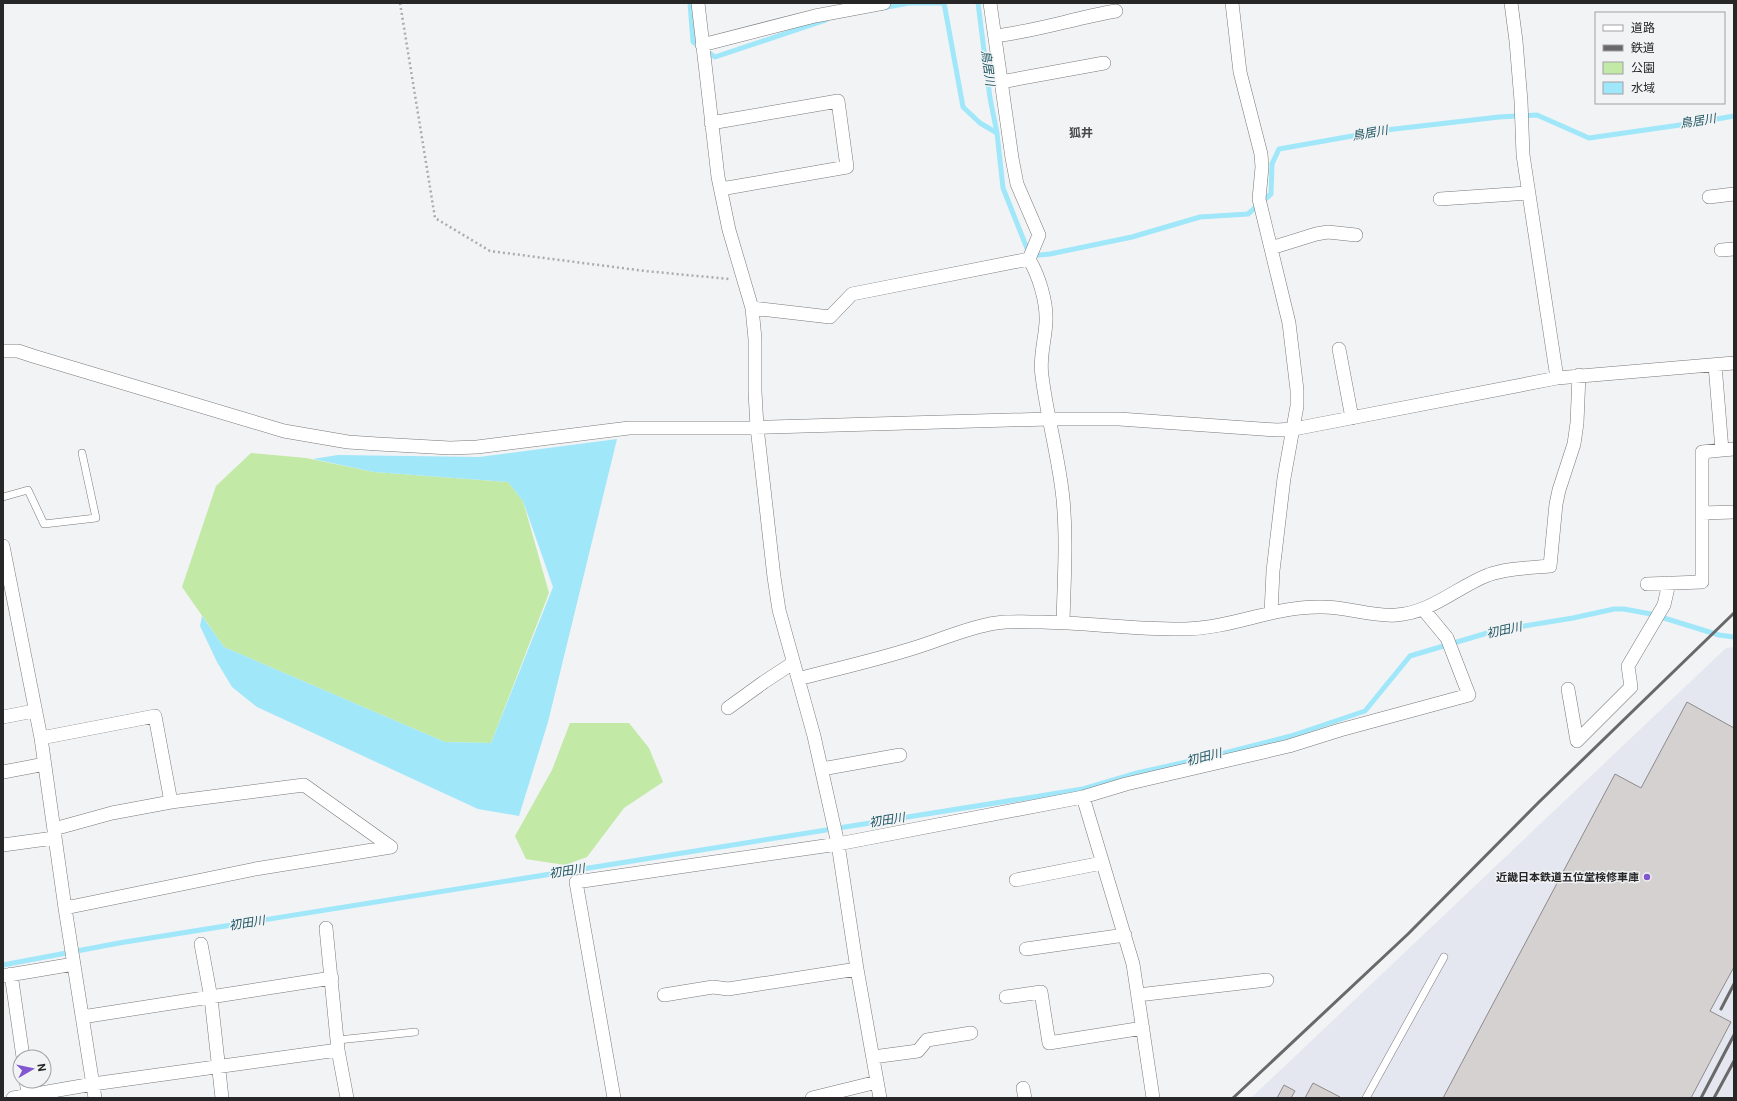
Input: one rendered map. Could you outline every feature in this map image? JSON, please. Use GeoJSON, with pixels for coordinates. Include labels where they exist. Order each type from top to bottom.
{"type":"FeatureCollection","features":[{"type":"Feature","properties":{"kind":"street"},"geometry":{"type":"LineString","coordinates":[[698,3],[711,122],[721,189],[729,230],[752,308],[755,338],[755,392],[757,427],[779,610],[822,769],[834,823],[857,969],[880,1098]]}},
{"type":"Feature","properties":{"kind":"street"},"geometry":{"type":"LineString","coordinates":[[703,50],[815,16],[884,3]]}},
{"type":"Feature","properties":{"kind":"street"},"geometry":{"type":"LineString","coordinates":[[990,3],[1017,184],[1039,235],[1028,259]]}},
{"type":"Feature","properties":{"kind":"street"},"geometry":{"type":"LineString","coordinates":[[1232,3],[1240,72],[1261,154],[1262,167],[1259,198],[1262,217],[1289,322],[1296,382],[1297,406],[1294,430],[1284,478],[1273,571],[1272,613]]}},
{"type":"Feature","properties":{"kind":"street"},"geometry":{"type":"LineString","coordinates":[[1511,3],[1521,100],[1523,155],[1557,378]]}},
{"type":"Feature","properties":{"kind":"street"},"geometry":{"type":"LineString","coordinates":[[995,36],[1027,32],[1084,16],[1116,11]]}},
{"type":"Feature","properties":{"kind":"street"},"geometry":{"type":"LineString","coordinates":[[1001,82],[1104,63]]}},
{"type":"Feature","properties":{"kind":"street"},"geometry":{"type":"LineString","coordinates":[[711,122],[838,101],[848,167],[721,189]]}},
{"type":"Feature","properties":{"kind":"street"},"geometry":{"type":"LineString","coordinates":[[1440,199],[1528,193]]}},
{"type":"Feature","properties":{"kind":"street"},"geometry":{"type":"LineString","coordinates":[[1709,197],[1734,194]]}},
{"type":"Feature","properties":{"kind":"street"},"geometry":{"type":"LineString","coordinates":[[1271,248],[1316,234],[1328,232],[1356,235]]}},
{"type":"Feature","properties":{"kind":"street"},"geometry":{"type":"LineString","coordinates":[[752,308],[830,317],[852,294],[1028,259]]}},
{"type":"Feature","properties":{"kind":"street"},"geometry":{"type":"LineString","coordinates":[[1028,259],[1034,268],[1039,282],[1046,312],[1041,365],[1048,419],[1063,497],[1065,538],[1064,623]]}},
{"type":"Feature","properties":{"kind":"street"},"geometry":{"type":"LineString","coordinates":[[4,348],[284,431],[348,442],[450,448],[477,447],[629,428],[757,427],[1048,419],[1119,419],[1294,430],[1557,378],[1734,363]]}},
{"type":"Feature","properties":{"kind":"street"},"geometry":{"type":"LineString","coordinates":[[1339,349],[1352,418]]}},
{"type":"Feature","properties":{"kind":"street"},"geometry":{"type":"LineString","coordinates":[[1647,584],[1702,582],[1702,452],[1728,450],[1715,364]]}},
{"type":"Feature","properties":{"kind":"street"},"geometry":{"type":"LineString","coordinates":[[798,679],[911,649],[973,628],[996,623],[1064,623],[1185,629],[1211,627],[1304,607],[1343,608],[1376,615],[1396,616],[1423,609],[1486,576],[1514,569],[1550,566],[1556,504],[1575,437],[1579,375]]}},
{"type":"Feature","properties":{"kind":"street"},"geometry":{"type":"LineString","coordinates":[[1702,513],[1734,512]]}},
{"type":"Feature","properties":{"kind":"street"},"geometry":{"type":"LineString","coordinates":[[3,546],[34,711],[41,738],[65,908],[95,1098]]}},
{"type":"Feature","properties":{"kind":"street"},"geometry":{"type":"LineString","coordinates":[[1568,689],[1577,741],[1631,687],[1628,666],[1664,605],[1669,583]]}},
{"type":"Feature","properties":{"kind":"street"},"geometry":{"type":"LineString","coordinates":[[614,1098],[576,882],[838,844],[1083,797],[1126,784],[1289,746],[1468,695],[1449,643],[1423,609]]}},
{"type":"Feature","properties":{"kind":"street"},"geometry":{"type":"LineString","coordinates":[[728,708],[793,663]]}},
{"type":"Feature","properties":{"kind":"street"},"geometry":{"type":"LineString","coordinates":[[3,717],[34,711]]}},
{"type":"Feature","properties":{"kind":"street"},"geometry":{"type":"LineString","coordinates":[[41,738],[155,716],[171,802]]}},
{"type":"Feature","properties":{"kind":"street"},"geometry":{"type":"LineString","coordinates":[[822,769],[900,755]]}},
{"type":"Feature","properties":{"kind":"street"},"geometry":{"type":"LineString","coordinates":[[3,772],[45,764]]}},
{"type":"Feature","properties":{"kind":"street"},"geometry":{"type":"LineString","coordinates":[[3,845],[54,833],[112,813],[171,802],[304,785],[391,847],[255,869],[65,908]]}},
{"type":"Feature","properties":{"kind":"street"},"geometry":{"type":"LineString","coordinates":[[1083,797],[1134,964],[1153,1098]]}},
{"type":"Feature","properties":{"kind":"street"},"geometry":{"type":"LineString","coordinates":[[1016,880],[1102,863]]}},
{"type":"Feature","properties":{"kind":"street"},"geometry":{"type":"LineString","coordinates":[[326,928],[338,1045],[347,1098]]}},
{"type":"Feature","properties":{"kind":"street"},"geometry":{"type":"LineString","coordinates":[[1026,949],[1125,935]]}},
{"type":"Feature","properties":{"kind":"street"},"geometry":{"type":"LineString","coordinates":[[201,944],[211,998],[222,1098]]}},
{"type":"Feature","properties":{"kind":"street"},"geometry":{"type":"LineString","coordinates":[[21,1049],[7,975],[74,964]]}},
{"type":"Feature","properties":{"kind":"street"},"geometry":{"type":"LineString","coordinates":[[664,995],[713,987],[728,989],[857,969]]}},
{"type":"Feature","properties":{"kind":"street"},"geometry":{"type":"LineString","coordinates":[[82,1017],[332,978]]}},
{"type":"Feature","properties":{"kind":"street"},"geometry":{"type":"LineString","coordinates":[[1138,995],[1267,980]]}},
{"type":"Feature","properties":{"kind":"street"},"geometry":{"type":"LineString","coordinates":[[1006,997],[1041,992],[1049,1043],[1143,1028]]}},
{"type":"Feature","properties":{"kind":"street"},"geometry":{"type":"LineString","coordinates":[[873,1057],[918,1051],[927,1040],[971,1034]]}},
{"type":"Feature","properties":{"kind":"street"},"geometry":{"type":"LineString","coordinates":[[13,1098],[28,1097],[93,1084],[219,1067],[338,1045]]}},
{"type":"Feature","properties":{"kind":"street"},"geometry":{"type":"LineString","coordinates":[[812,1098],[877,1082]]}},
{"type":"Feature","properties":{"kind":"lane"},"geometry":{"type":"LineString","coordinates":[[3,497],[28,490],[44,524],[96,518],[82,453]]}},
{"type":"Feature","properties":{"kind":"lane"},"geometry":{"type":"LineString","coordinates":[[1366,1098],[1444,957]]}},
{"type":"Feature","properties":{"kind":"lane"},"geometry":{"type":"LineString","coordinates":[[338,1045],[416,1032]]}},
{"type":"Feature","properties":{"kind":"path"},"geometry":{"type":"LineString","coordinates":[[400,3],[435,218],[490,251],[645,272],[744,281]]}},
{"type":"Feature","properties":{"kind":"shaded area","name":"近畿日本鉄道五位堂検修車庫"},"geometry":{"type":"Polygon","coordinates":[[[1734,647],[1734,1098],[1251,1098],[1726,648],[1734,647]]]}},
{"type":"Feature","properties":{"kind":"green space"},"geometry":{"type":"Polygon","coordinates":[[[251,453],[306,458],[374,472],[508,482],[523,501],[549,593],[491,743],[445,742],[224,647],[182,587],[216,486],[251,453]]]}},
{"type":"Feature","properties":{"kind":"green space"},"geometry":{"type":"Polygon","coordinates":[[[570,723],[629,723],[649,748],[663,782],[624,808],[587,857],[565,865],[526,859],[515,836],[552,770],[570,723]]]}},
{"type":"Feature","properties":{"kind":"water"},"geometry":{"type":"Polygon","coordinates":[[[617,439],[548,722],[519,816],[478,809],[257,707],[232,687],[217,662],[200,626],[202,616],[224,647],[445,742],[491,743],[553,587],[523,501],[508,482],[374,472],[313,459],[338,455],[479,457],[617,439]]]}},
{"type":"Feature","properties":{"kind":"building","name":"近畿日本鉄道五位堂検修車庫"},"geometry":{"type":"Polygon","coordinates":[[[1687,702],[1734,728],[1734,967],[1710,1011],[1731,1022],[1691,1098],[1443,1098],[1615,774],[1641,788],[1687,702]]]}},
{"type":"Feature","properties":{"kind":"building"},"geometry":{"type":"Polygon","coordinates":[[[1313,1083],[1340,1097],[1340,1098],[1305,1098],[1313,1083]]]}},
{"type":"Feature","properties":{"kind":"building"},"geometry":{"type":"Polygon","coordinates":[[[1284,1085],[1295,1091],[1291,1098],[1277,1098],[1284,1085]]]}},
{"type":"Feature","properties":{"kind":"waterway"},"geometry":{"type":"LineString","coordinates":[[690,3],[693,42],[715,57],[826,20]]}},
{"type":"Feature","properties":{"kind":"waterway","name":"鳥居川"},"geometry":{"type":"LineString","coordinates":[[882,8],[909,3],[944,3],[963,107],[980,123],[997,133],[1003,188],[1030,256],[1050,254],[1132,237],[1200,217],[1248,214],[1271,194],[1272,164],[1279,149],[1386,130],[1499,117],[1537,115],[1589,138],[1734,116]]}},
{"type":"Feature","properties":{"kind":"waterway","name":"鳥居川"},"geometry":{"type":"LineString","coordinates":[[978,3],[990,98],[997,133]]}},
{"type":"Feature","properties":{"kind":"waterway","name":"初田川"},"geometry":{"type":"LineString","coordinates":[[3,965],[119,943],[1083,789],[1137,773],[1213,756],[1291,736],[1365,711],[1410,656],[1494,631],[1573,618],[1614,609],[1624,609],[1651,614],[1719,635],[1734,637]]}},
{"type":"Feature","properties":{"kind":"railway"},"geometry":{"type":"LineString","coordinates":[[1233,1098],[1408,934],[1539,802],[1734,613]]}},
{"type":"Feature","properties":{"kind":"railway"},"geometry":{"type":"LineString","coordinates":[[1721,1009],[1734,984]]}},
{"type":"Feature","properties":{"kind":"railway"},"geometry":{"type":"LineString","coordinates":[[1701,1098],[1734,1035]]}},
{"type":"Feature","properties":{"kind":"railway"},"geometry":{"type":"LineString","coordinates":[[1714,1098],[1734,1061]]}},
{"type":"Feature","properties":{"kind":"place","name":"近畿日本鉄道五位堂検修車庫"},"geometry":{"type":"Point","coordinates":[1647,877]}},
{"type":"Feature","properties":{"kind":"district","name":"狐井"},"geometry":{"type":"Point","coordinates":[1081,133]}}]}
